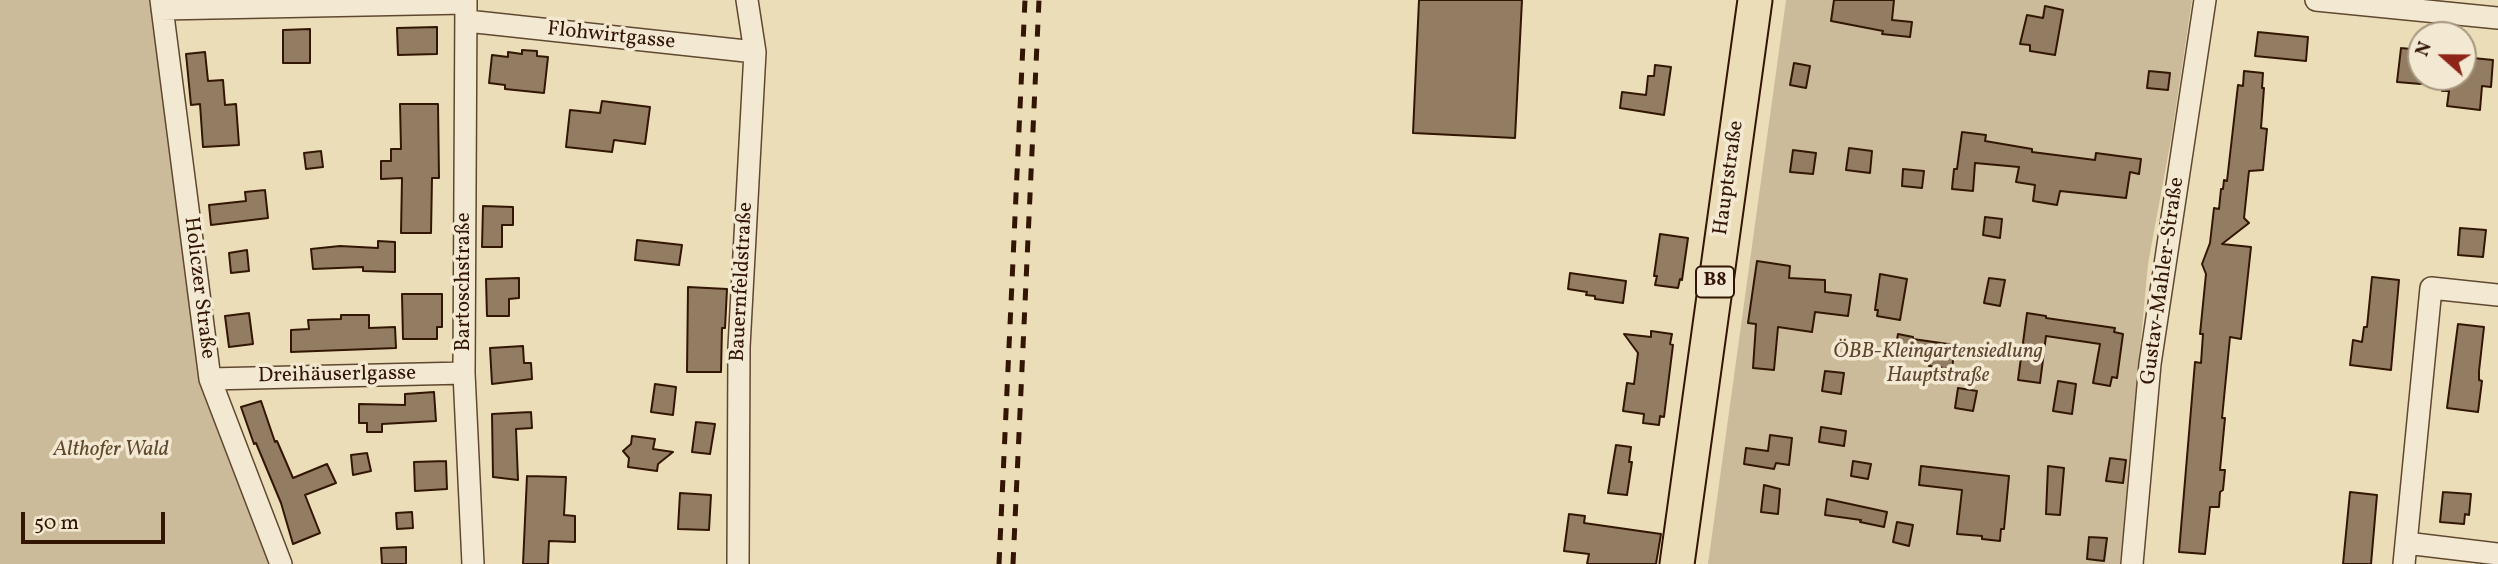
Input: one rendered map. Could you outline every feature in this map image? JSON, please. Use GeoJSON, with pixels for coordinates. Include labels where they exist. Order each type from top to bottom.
{"type":"FeatureCollection","features":[{"type":"Feature","properties":{"kind":"main road","name":"Hauptstraße"},"geometry":{"type":"LineString","coordinates":[[1676,564],[1755,0]]}},
{"type":"Feature","properties":{"kind":"street","name":"Bauernfeldstraße"},"geometry":{"type":"LineString","coordinates":[[738,564],[739,347],[755,52],[747,0]]}},
{"type":"Feature","properties":{"kind":"street","name":"Gustav-Mahler-Straße"},"geometry":{"type":"LineString","coordinates":[[2132,564],[2150,364],[2205,0]]}},
{"type":"Feature","properties":{"kind":"street"},"geometry":{"type":"LineString","coordinates":[[2316,0],[2498,19]]}},
{"type":"Feature","properties":{"kind":"street","name":"Flohwirtgasse"},"geometry":{"type":"LineString","coordinates":[[161,4],[466,8],[755,52]]}},
{"type":"Feature","properties":{"kind":"street","name":"Holiczer Straße"},"geometry":{"type":"LineString","coordinates":[[161,4],[210,379],[281,564]]}},
{"type":"Feature","properties":{"kind":"street","name":"Bartoschstraße"},"geometry":{"type":"LineString","coordinates":[[466,8],[464,373],[473,564]]}},
{"type":"Feature","properties":{"kind":"street"},"geometry":{"type":"LineString","coordinates":[[2498,295],[2431,288],[2405,553],[2498,554]]}},
{"type":"Feature","properties":{"kind":"street","name":"Dreihäuserlgasse"},"geometry":{"type":"LineString","coordinates":[[210,379],[464,373]]}},
{"type":"Feature","properties":{"kind":"green space","name":"Althofer Wald"},"geometry":{"type":"Polygon","coordinates":[[[0,0],[153,0],[204,382],[273,564],[0,564],[0,0]]]}},
{"type":"Feature","properties":{"kind":"green space","name":"ÖBB-Kleingartensiedlung Hauptstraße"},"geometry":{"type":"Polygon","coordinates":[[[1786,0],[2192,0],[2172,134],[2148,264],[2120,564],[1708,564],[1786,0]]]}},
{"type":"Feature","properties":{"kind":"building"},"geometry":{"type":"Polygon","coordinates":[[[1419,0],[1522,0],[1515,138],[1413,133],[1419,0]]]}},
{"type":"Feature","properties":{"kind":"building"},"geometry":{"type":"Polygon","coordinates":[[[1834,0],[1894,0],[1892,20],[1912,22],[1910,37],[1882,34],[1883,31],[1831,21],[1834,0]]]}},
{"type":"Feature","properties":{"kind":"building"},"geometry":{"type":"Polygon","coordinates":[[[2045,6],[2063,10],[2055,55],[2030,51],[2030,45],[2020,44],[2027,15],[2043,18],[2045,6]]]}},
{"type":"Feature","properties":{"kind":"building"},"geometry":{"type":"Polygon","coordinates":[[[437,27],[437,54],[398,55],[397,28],[437,27]]]}},
{"type":"Feature","properties":{"kind":"building"},"geometry":{"type":"Polygon","coordinates":[[[310,29],[310,63],[283,63],[283,30],[310,29]]]}},
{"type":"Feature","properties":{"kind":"building"},"geometry":{"type":"Polygon","coordinates":[[[2258,32],[2308,37],[2306,61],[2255,56],[2258,32]]]}},
{"type":"Feature","properties":{"kind":"building"},"geometry":{"type":"Polygon","coordinates":[[[2401,48],[2407,49],[2407,83],[2397,82],[2401,48]]]}},
{"type":"Feature","properties":{"kind":"building"},"geometry":{"type":"Polygon","coordinates":[[[522,50],[537,51],[537,56],[548,57],[544,93],[505,89],[505,85],[489,83],[492,55],[508,57],[508,52],[522,54],[522,50]]]}},
{"type":"Feature","properties":{"kind":"building"},"geometry":{"type":"Polygon","coordinates":[[[205,52],[208,81],[223,80],[225,105],[236,104],[239,145],[203,147],[200,104],[191,105],[186,54],[205,52]]]}},
{"type":"Feature","properties":{"kind":"building"},"geometry":{"type":"Polygon","coordinates":[[[2477,58],[2493,60],[2491,87],[2482,86],[2480,110],[2447,106],[2449,91],[2477,91],[2477,58]]]}},
{"type":"Feature","properties":{"kind":"building"},"geometry":{"type":"Polygon","coordinates":[[[1794,63],[1810,66],[1806,88],[1790,85],[1794,63]]]}},
{"type":"Feature","properties":{"kind":"building"},"geometry":{"type":"Polygon","coordinates":[[[1655,65],[1671,67],[1664,115],[1620,108],[1622,92],[1646,95],[1648,76],[1654,76],[1655,65]]]}},
{"type":"Feature","properties":{"kind":"building"},"geometry":{"type":"Polygon","coordinates":[[[2149,71],[2170,73],[2168,90],[2147,88],[2149,71]]]}},
{"type":"Feature","properties":{"kind":"building"},"geometry":{"type":"Polygon","coordinates":[[[2244,71],[2263,73],[2261,128],[2267,129],[2263,170],[2249,171],[2244,218],[2249,223],[2222,244],[2251,247],[2241,339],[2230,337],[2222,418],[2225,418],[2220,470],[2225,470],[2223,490],[2220,492],[2219,507],[2210,507],[2205,554],[2179,552],[2195,362],[2201,363],[2203,334],[2200,334],[2206,274],[2202,264],[2210,243],[2214,208],[2219,209],[2221,189],[2224,180],[2227,181],[2238,85],[2243,86],[2244,71]]]}},
{"type":"Feature","properties":{"kind":"building"},"geometry":{"type":"Polygon","coordinates":[[[602,101],[650,107],[645,144],[614,140],[612,152],[566,147],[570,110],[600,113],[602,101]]]}},
{"type":"Feature","properties":{"kind":"building"},"geometry":{"type":"Polygon","coordinates":[[[400,104],[438,104],[439,178],[432,178],[431,233],[401,233],[402,178],[381,179],[381,161],[391,161],[391,149],[401,149],[400,104]]]}},
{"type":"Feature","properties":{"kind":"building"},"geometry":{"type":"Polygon","coordinates":[[[1962,132],[1986,135],[1985,141],[2032,149],[2032,152],[2095,160],[2096,153],[2141,159],[2139,174],[2130,172],[2126,198],[2060,191],[2057,205],[2033,201],[2035,185],[2016,182],[2019,167],[1975,163],[1973,191],[1952,189],[1962,132]]]}},
{"type":"Feature","properties":{"kind":"building"},"geometry":{"type":"Polygon","coordinates":[[[1849,148],[1872,151],[1870,173],[1846,170],[1849,148]]]}},
{"type":"Feature","properties":{"kind":"building"},"geometry":{"type":"Polygon","coordinates":[[[1793,150],[1816,153],[1813,174],[1790,172],[1793,150]]]}},
{"type":"Feature","properties":{"kind":"building"},"geometry":{"type":"Polygon","coordinates":[[[321,151],[323,167],[306,169],[304,153],[321,151]]]}},
{"type":"Feature","properties":{"kind":"building"},"geometry":{"type":"Polygon","coordinates":[[[1903,169],[1924,171],[1922,188],[1902,186],[1903,169]]]}},
{"type":"Feature","properties":{"kind":"building"},"geometry":{"type":"Polygon","coordinates":[[[265,190],[268,218],[211,225],[209,205],[246,201],[245,192],[265,190]]]}},
{"type":"Feature","properties":{"kind":"building"},"geometry":{"type":"Polygon","coordinates":[[[483,206],[513,207],[513,225],[502,225],[502,247],[482,247],[483,206]]]}},
{"type":"Feature","properties":{"kind":"building"},"geometry":{"type":"Polygon","coordinates":[[[1985,217],[2002,219],[2000,238],[1983,235],[1985,217]]]}},
{"type":"Feature","properties":{"kind":"building"},"geometry":{"type":"Polygon","coordinates":[[[2460,228],[2486,230],[2483,257],[2458,255],[2460,228]]]}},
{"type":"Feature","properties":{"kind":"building"},"geometry":{"type":"Polygon","coordinates":[[[1660,234],[1688,238],[1682,280],[1680,279],[1678,288],[1655,285],[1660,234]]]}},
{"type":"Feature","properties":{"kind":"building"},"geometry":{"type":"Polygon","coordinates":[[[637,240],[682,245],[679,265],[635,260],[637,240]]]}},
{"type":"Feature","properties":{"kind":"building"},"geometry":{"type":"Polygon","coordinates":[[[378,241],[395,242],[395,272],[363,271],[363,267],[313,269],[311,249],[340,246],[378,248],[378,241]]]}},
{"type":"Feature","properties":{"kind":"building"},"geometry":{"type":"Polygon","coordinates":[[[247,250],[249,271],[231,273],[229,253],[247,250]]]}},
{"type":"Feature","properties":{"kind":"building"},"geometry":{"type":"Polygon","coordinates":[[[1757,261],[1790,266],[1789,278],[1825,280],[1825,292],[1851,295],[1848,316],[1815,312],[1812,332],[1778,327],[1774,370],[1753,368],[1756,324],[1748,323],[1757,261]]]}},
{"type":"Feature","properties":{"kind":"building"},"geometry":{"type":"Polygon","coordinates":[[[1570,273],[1626,281],[1623,303],[1595,299],[1595,296],[1586,295],[1587,292],[1568,289],[1570,273]]]}},
{"type":"Feature","properties":{"kind":"building"},"geometry":{"type":"Polygon","coordinates":[[[1880,274],[1907,279],[1900,320],[1877,316],[1878,310],[1875,310],[1880,274]]]}},
{"type":"Feature","properties":{"kind":"building"},"geometry":{"type":"Polygon","coordinates":[[[2372,277],[2399,280],[2391,370],[2350,365],[2353,340],[2362,342],[2364,327],[2367,327],[2372,277]]]}},
{"type":"Feature","properties":{"kind":"building"},"geometry":{"type":"Polygon","coordinates":[[[519,278],[519,298],[509,299],[509,316],[487,316],[486,279],[519,278]]]}},
{"type":"Feature","properties":{"kind":"building"},"geometry":{"type":"Polygon","coordinates":[[[1989,278],[2005,280],[2000,306],[1984,303],[1989,278]]]}},
{"type":"Feature","properties":{"kind":"building"},"geometry":{"type":"Polygon","coordinates":[[[688,287],[727,289],[725,328],[722,328],[721,372],[687,372],[688,287]]]}},
{"type":"Feature","properties":{"kind":"building"},"geometry":{"type":"Polygon","coordinates":[[[402,294],[442,294],[442,327],[437,327],[437,339],[403,339],[402,294]]]}},
{"type":"Feature","properties":{"kind":"building"},"geometry":{"type":"Polygon","coordinates":[[[249,313],[253,344],[229,347],[225,316],[249,313]]]}},
{"type":"Feature","properties":{"kind":"building"},"geometry":{"type":"Polygon","coordinates":[[[2027,313],[2115,328],[2114,332],[2123,334],[2117,378],[2112,377],[2110,386],[2093,383],[2100,344],[2046,336],[2040,383],[2018,380],[2027,313]]]}},
{"type":"Feature","properties":{"kind":"building"},"geometry":{"type":"Polygon","coordinates":[[[341,315],[369,315],[369,328],[395,327],[396,348],[291,352],[291,330],[309,329],[308,320],[341,319],[341,315]]]}},
{"type":"Feature","properties":{"kind":"building"},"geometry":{"type":"Polygon","coordinates":[[[2458,324],[2484,327],[2478,412],[2447,408],[2458,324]]]}},
{"type":"Feature","properties":{"kind":"building"},"geometry":{"type":"Polygon","coordinates":[[[1651,331],[1672,334],[1670,344],[1673,345],[1664,417],[1660,416],[1659,425],[1643,423],[1644,414],[1623,411],[1627,383],[1634,384],[1638,353],[1624,334],[1651,337],[1651,331]]]}},
{"type":"Feature","properties":{"kind":"building"},"geometry":{"type":"Polygon","coordinates":[[[1898,334],[1955,345],[1952,369],[1929,366],[1931,356],[1895,351],[1898,334]]]}},
{"type":"Feature","properties":{"kind":"building"},"geometry":{"type":"Polygon","coordinates":[[[523,346],[524,363],[531,363],[532,379],[492,384],[490,348],[523,346]]]}},
{"type":"Feature","properties":{"kind":"building"},"geometry":{"type":"Polygon","coordinates":[[[1825,371],[1844,373],[1841,394],[1822,391],[1825,371]]]}},
{"type":"Feature","properties":{"kind":"building"},"geometry":{"type":"Polygon","coordinates":[[[2058,381],[2076,384],[2072,414],[2053,411],[2058,381]]]}},
{"type":"Feature","properties":{"kind":"building"},"geometry":{"type":"Polygon","coordinates":[[[655,384],[676,387],[673,415],[651,412],[655,384]]]}},
{"type":"Feature","properties":{"kind":"building"},"geometry":{"type":"Polygon","coordinates":[[[1958,388],[1977,391],[1973,411],[1955,408],[1958,388]]]}},
{"type":"Feature","properties":{"kind":"building"},"geometry":{"type":"Polygon","coordinates":[[[434,392],[436,421],[382,424],[382,432],[367,432],[367,423],[359,423],[359,404],[405,405],[405,394],[434,392]]]}},
{"type":"Feature","properties":{"kind":"building"},"geometry":{"type":"Polygon","coordinates":[[[261,401],[275,442],[277,441],[293,478],[327,464],[336,483],[305,495],[320,533],[293,544],[281,503],[256,443],[254,444],[241,407],[261,401]]]}},
{"type":"Feature","properties":{"kind":"building"},"geometry":{"type":"Polygon","coordinates":[[[531,412],[532,428],[516,429],[518,480],[493,477],[492,414],[531,412]]]}},
{"type":"Feature","properties":{"kind":"building"},"geometry":{"type":"Polygon","coordinates":[[[696,422],[715,424],[710,454],[692,452],[696,422]]]}},
{"type":"Feature","properties":{"kind":"building"},"geometry":{"type":"Polygon","coordinates":[[[1821,427],[1846,431],[1844,446],[1819,442],[1821,427]]]}},
{"type":"Feature","properties":{"kind":"building"},"geometry":{"type":"Polygon","coordinates":[[[1770,435],[1792,438],[1789,465],[1776,463],[1774,469],[1744,464],[1746,448],[1768,451],[1770,435]]]}},
{"type":"Feature","properties":{"kind":"building"},"geometry":{"type":"Polygon","coordinates":[[[632,436],[655,439],[653,449],[673,452],[658,464],[657,471],[628,467],[629,458],[623,451],[631,444],[632,436]]]}},
{"type":"Feature","properties":{"kind":"building"},"geometry":{"type":"Polygon","coordinates":[[[1616,445],[1631,447],[1629,462],[1632,462],[1627,495],[1608,493],[1616,445]]]}},
{"type":"Feature","properties":{"kind":"building"},"geometry":{"type":"Polygon","coordinates":[[[367,453],[371,471],[353,475],[351,455],[367,453]]]}},
{"type":"Feature","properties":{"kind":"building"},"geometry":{"type":"Polygon","coordinates":[[[2110,458],[2126,460],[2123,483],[2106,481],[2110,458]]]}},
{"type":"Feature","properties":{"kind":"building"},"geometry":{"type":"Polygon","coordinates":[[[446,461],[447,489],[415,491],[414,462],[446,461]]]}},
{"type":"Feature","properties":{"kind":"building"},"geometry":{"type":"Polygon","coordinates":[[[1853,461],[1871,464],[1868,479],[1851,476],[1853,461]]]}},
{"type":"Feature","properties":{"kind":"building"},"geometry":{"type":"Polygon","coordinates":[[[1921,466],[2009,476],[2004,529],[2001,529],[2000,541],[1957,534],[1962,490],[1919,485],[1921,466]]]}},
{"type":"Feature","properties":{"kind":"building"},"geometry":{"type":"Polygon","coordinates":[[[2048,466],[2064,468],[2060,515],[2046,514],[2048,466]]]}},
{"type":"Feature","properties":{"kind":"building"},"geometry":{"type":"Polygon","coordinates":[[[527,476],[566,477],[564,515],[575,516],[575,542],[549,541],[548,564],[523,564],[527,476]]]}},
{"type":"Feature","properties":{"kind":"building"},"geometry":{"type":"Polygon","coordinates":[[[1764,485],[1780,489],[1778,514],[1761,512],[1764,485]]]}},
{"type":"Feature","properties":{"kind":"building"},"geometry":{"type":"Polygon","coordinates":[[[2350,492],[2377,495],[2371,564],[2343,564],[2350,492]]]}},
{"type":"Feature","properties":{"kind":"building"},"geometry":{"type":"Polygon","coordinates":[[[2443,492],[2471,494],[2469,515],[2465,514],[2464,524],[2440,522],[2443,492]]]}},
{"type":"Feature","properties":{"kind":"building"},"geometry":{"type":"Polygon","coordinates":[[[680,493],[711,495],[709,530],[678,529],[680,493]]]}},
{"type":"Feature","properties":{"kind":"building"},"geometry":{"type":"Polygon","coordinates":[[[1827,499],[1887,512],[1884,527],[1860,522],[1861,520],[1825,515],[1827,499]]]}},
{"type":"Feature","properties":{"kind":"building"},"geometry":{"type":"Polygon","coordinates":[[[412,512],[413,528],[397,529],[396,513],[412,512]]]}},
{"type":"Feature","properties":{"kind":"building"},"geometry":{"type":"Polygon","coordinates":[[[1569,514],[1585,516],[1584,523],[1661,534],[1656,564],[1587,564],[1589,554],[1564,551],[1569,514]]]}},
{"type":"Feature","properties":{"kind":"building"},"geometry":{"type":"Polygon","coordinates":[[[1897,522],[1913,525],[1909,546],[1893,542],[1897,522]]]}},
{"type":"Feature","properties":{"kind":"building"},"geometry":{"type":"Polygon","coordinates":[[[2089,537],[2107,538],[2104,561],[2087,559],[2089,537]]]}},
{"type":"Feature","properties":{"kind":"building"},"geometry":{"type":"Polygon","coordinates":[[[406,547],[406,564],[382,564],[381,548],[406,547]]]}},
{"type":"Feature","properties":{"kind":"railway"},"geometry":{"type":"LineString","coordinates":[[999,564],[1025,0]]}},
{"type":"Feature","properties":{"kind":"railway"},"geometry":{"type":"LineString","coordinates":[[1013,564],[1039,0]]}}]}
